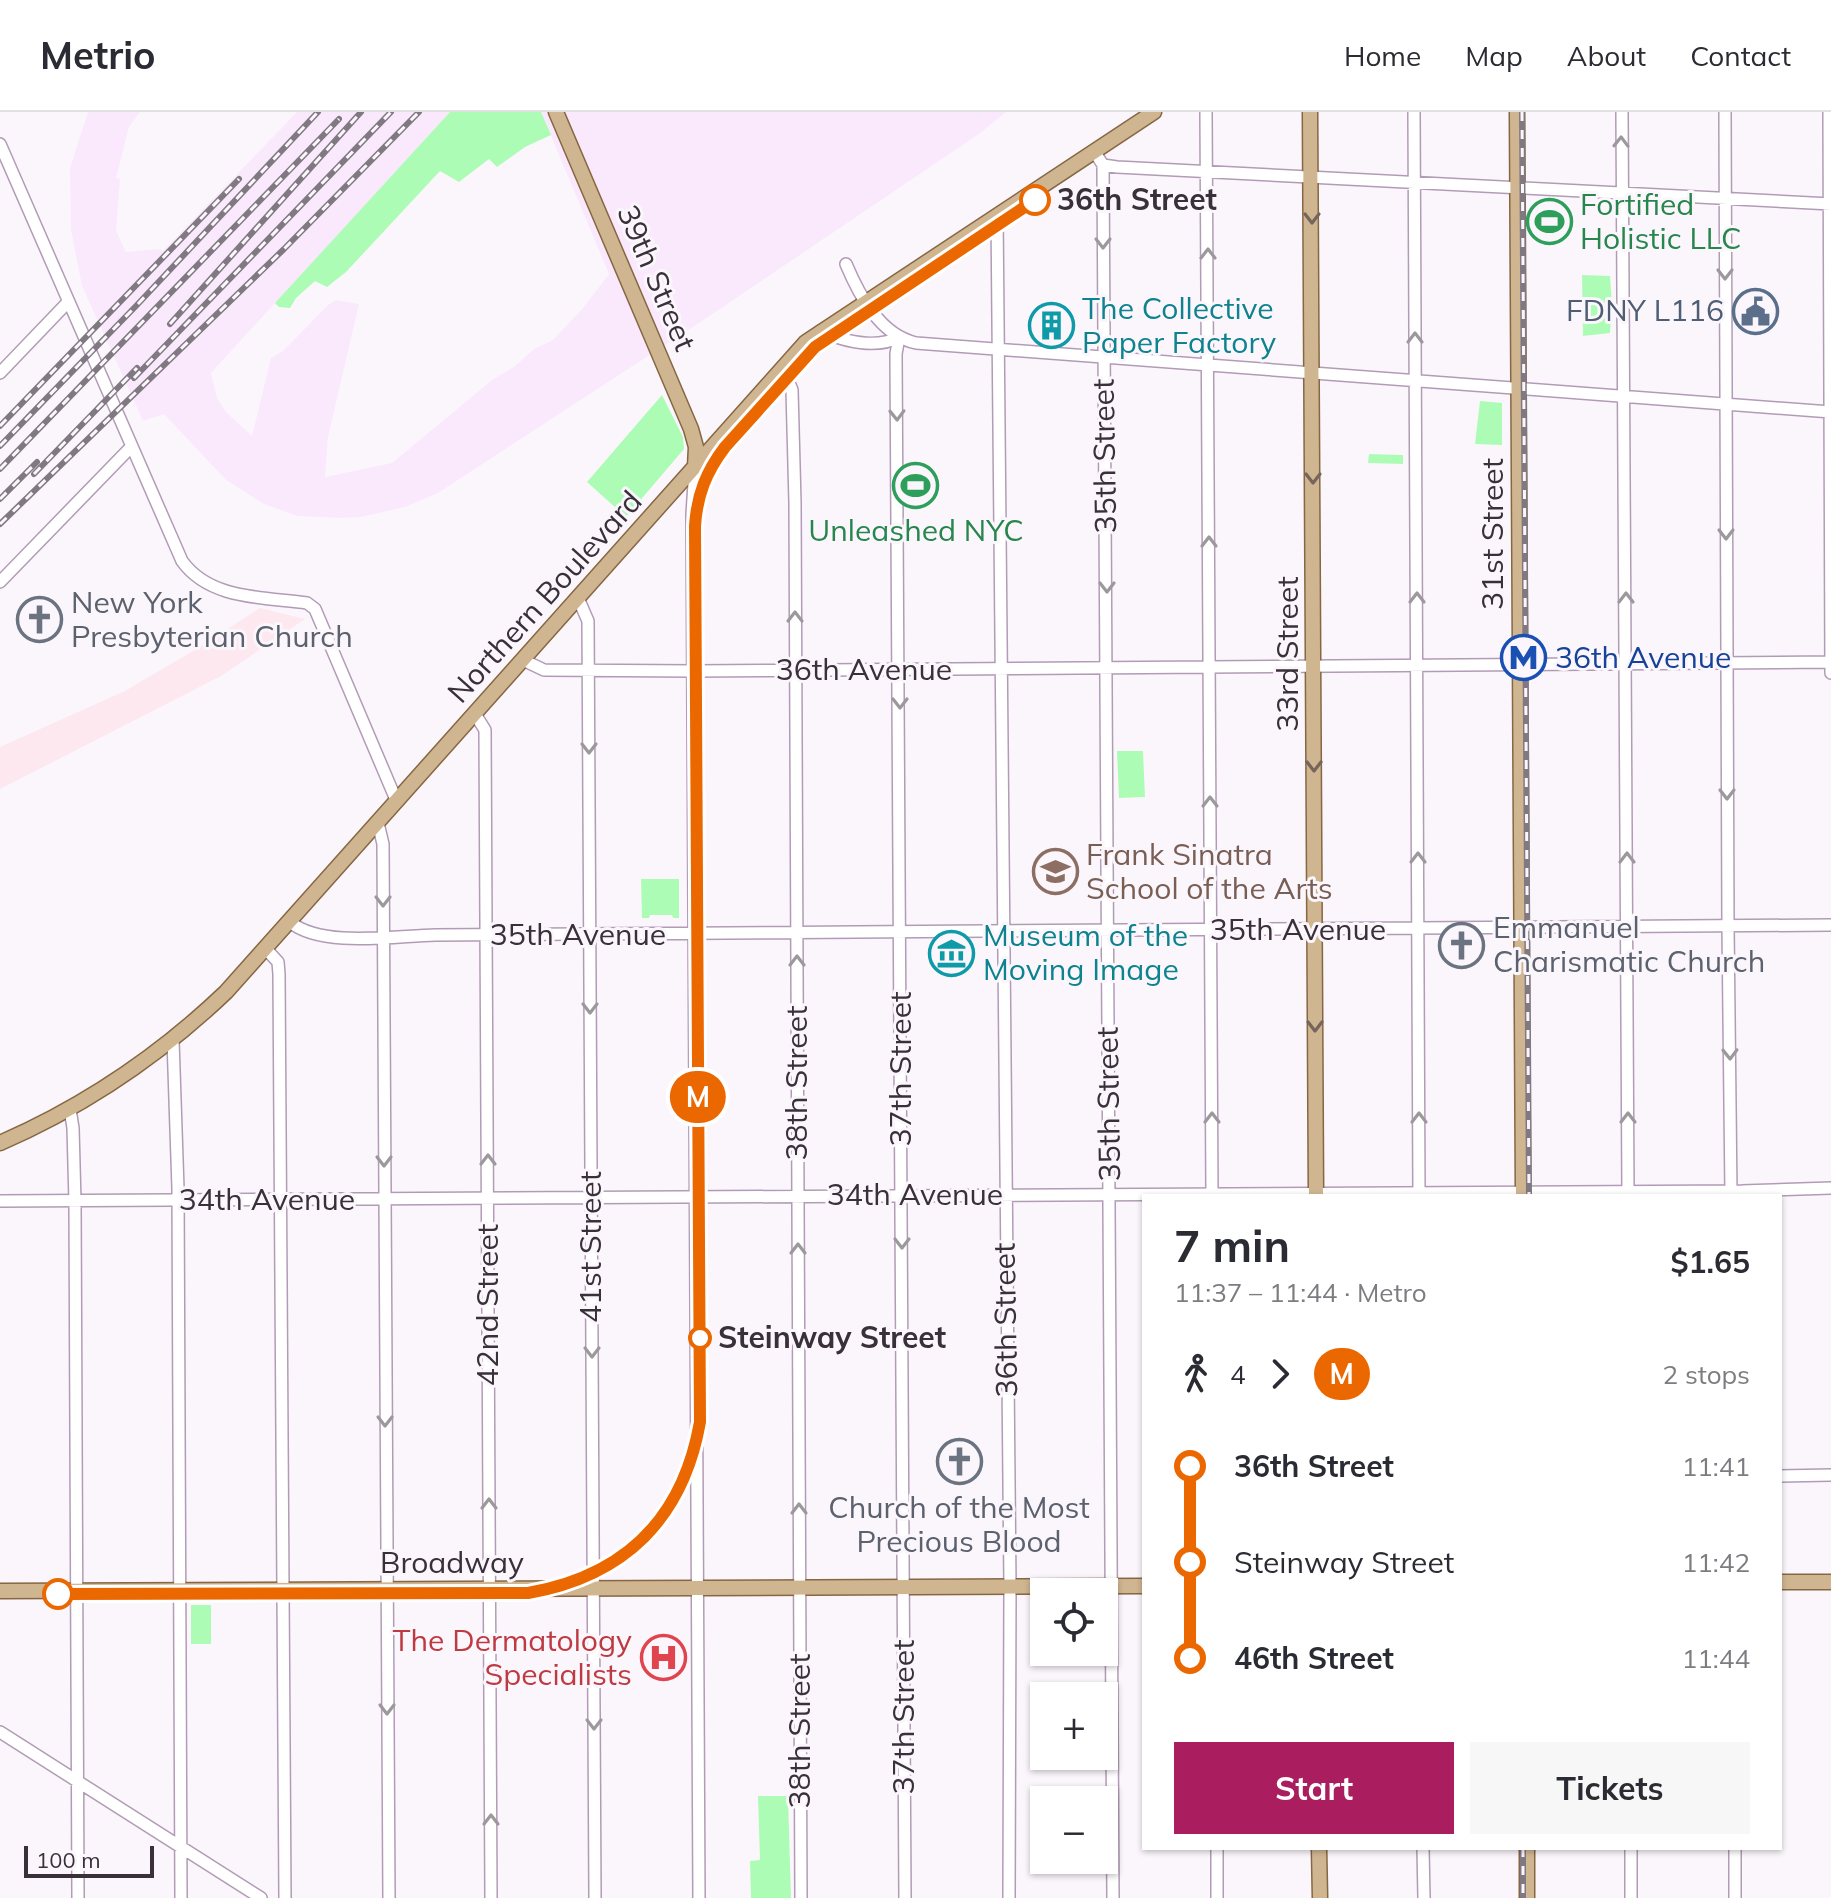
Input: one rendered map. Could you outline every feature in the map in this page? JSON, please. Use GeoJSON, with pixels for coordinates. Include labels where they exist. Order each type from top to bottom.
{"type":"FeatureCollection","features":[{"type":"Feature","properties":{"kind":"main road","name":"39th Street"},"geometry":{"type":"LineString","coordinates":[[556,112],[694,437],[695,468]]}},
{"type":"Feature","properties":{"kind":"main road","name":"Northern Boulevard"},"geometry":{"type":"LineString","coordinates":[[0,1143],[70,1109],[131,1072],[173,1040],[226,992],[783,367],[820,331],[1154,112]]}},
{"type":"Feature","properties":{"kind":"main road","name":"33rd Street"},"geometry":{"type":"LineString","coordinates":[[1310,112],[1316,1194]]}},
{"type":"Feature","properties":{"kind":"main road","name":"31st Street"},"geometry":{"type":"LineString","coordinates":[[1517,112],[1523,1193]]}},
{"type":"Feature","properties":{"kind":"main road"},"geometry":{"type":"LineString","coordinates":[[1782,1582],[1831,1582]]}},
{"type":"Feature","properties":{"kind":"main road","name":"Broadway"},"geometry":{"type":"LineString","coordinates":[[1118,1586],[1142,1586]]}},
{"type":"Feature","properties":{"kind":"main road","name":"Broadway"},"geometry":{"type":"LineString","coordinates":[[0,1591],[1030,1587]]}},
{"type":"Feature","properties":{"kind":"main road"},"geometry":{"type":"LineString","coordinates":[[1319,1850],[1320,1898]]}},
{"type":"Feature","properties":{"kind":"main road"},"geometry":{"type":"LineString","coordinates":[[1527,1850],[1527,1898]]}},
{"type":"Feature","properties":{"kind":"street"},"geometry":{"type":"LineString","coordinates":[[1206,112],[1212,1194]]}},
{"type":"Feature","properties":{"kind":"street"},"geometry":{"type":"LineString","coordinates":[[1414,112],[1419,1194]]}},
{"type":"Feature","properties":{"kind":"street"},"geometry":{"type":"LineString","coordinates":[[1622,112],[1628,1193]]}},
{"type":"Feature","properties":{"kind":"street"},"geometry":{"type":"LineString","coordinates":[[1725,112],[1731,1193]]}},
{"type":"Feature","properties":{"kind":"street"},"geometry":{"type":"LineString","coordinates":[[1829,112],[1831,673]]}},
{"type":"Feature","properties":{"kind":"street"},"geometry":{"type":"LineString","coordinates":[[0,144],[179,555],[195,577],[214,588],[307,603],[317,613],[397,802]]}},
{"type":"Feature","properties":{"kind":"street"},"geometry":{"type":"LineString","coordinates":[[1094,151],[1103,165],[1830,204]]}},
{"type":"Feature","properties":{"kind":"street","name":"35th Street"},"geometry":{"type":"LineString","coordinates":[[1103,165],[1112,1578]]}},
{"type":"Feature","properties":{"kind":"street","name":"36th Street"},"geometry":{"type":"LineString","coordinates":[[997,215],[1010,1587],[1009,1898]]}},
{"type":"Feature","properties":{"kind":"street"},"geometry":{"type":"LineString","coordinates":[[846,264],[857,289],[883,325],[899,337],[916,343],[1830,412]]}},
{"type":"Feature","properties":{"kind":"street"},"geometry":{"type":"LineString","coordinates":[[0,373],[68,302]]}},
{"type":"Feature","properties":{"kind":"street"},"geometry":{"type":"LineString","coordinates":[[820,331],[840,339],[881,344],[899,337]]}},
{"type":"Feature","properties":{"kind":"street","name":"37th Street"},"geometry":{"type":"LineString","coordinates":[[899,337],[896,354],[905,1898]]}},
{"type":"Feature","properties":{"kind":"street","name":"38th Street"},"geometry":{"type":"LineString","coordinates":[[783,367],[792,390],[801,1898]]}},
{"type":"Feature","properties":{"kind":"street"},"geometry":{"type":"LineString","coordinates":[[0,582],[131,447]]}},
{"type":"Feature","properties":{"kind":"street"},"geometry":{"type":"LineString","coordinates":[[695,468],[692,514],[699,1898]]}},
{"type":"Feature","properties":{"kind":"street","name":"41st Street"},"geometry":{"type":"LineString","coordinates":[[578,598],[588,621],[595,1898]]}},
{"type":"Feature","properties":{"kind":"street","name":"36th Avenue"},"geometry":{"type":"LineString","coordinates":[[523,660],[544,670],[694,671],[1831,662]]}},
{"type":"Feature","properties":{"kind":"street","name":"42nd Street"},"geometry":{"type":"LineString","coordinates":[[475,714],[485,730],[491,1898]]}},
{"type":"Feature","properties":{"kind":"street"},"geometry":{"type":"LineString","coordinates":[[378,823],[383,844],[389,1898]]}},
{"type":"Feature","properties":{"kind":"street","name":"35th Avenue"},"geometry":{"type":"LineString","coordinates":[[290,922],[312,935],[350,938],[1831,925]]}},
{"type":"Feature","properties":{"kind":"street"},"geometry":{"type":"LineString","coordinates":[[266,949],[278,962],[279,974],[285,1898]]}},
{"type":"Feature","properties":{"kind":"street"},"geometry":{"type":"LineString","coordinates":[[173,1040],[178,1201],[181,1898]]}},
{"type":"Feature","properties":{"kind":"street"},"geometry":{"type":"LineString","coordinates":[[70,1109],[75,1202],[78,1898]]}},
{"type":"Feature","properties":{"kind":"street","name":"34th Avenue"},"geometry":{"type":"LineString","coordinates":[[0,1201],[1731,1193],[1831,1188]]}},
{"type":"Feature","properties":{"kind":"street"},"geometry":{"type":"LineString","coordinates":[[1782,1476],[1831,1475]]}},
{"type":"Feature","properties":{"kind":"street","name":"35th Street"},"geometry":{"type":"LineString","coordinates":[[1112,1666],[1113,1898]]}},
{"type":"Feature","properties":{"kind":"street"},"geometry":{"type":"LineString","coordinates":[[0,1732],[261,1898]]}},
{"type":"Feature","properties":{"kind":"street"},"geometry":{"type":"LineString","coordinates":[[1217,1850],[1217,1898]]}},
{"type":"Feature","properties":{"kind":"street"},"geometry":{"type":"LineString","coordinates":[[1423,1850],[1424,1898]]}},
{"type":"Feature","properties":{"kind":"street"},"geometry":{"type":"LineString","coordinates":[[1631,1850],[1631,1898]]}},
{"type":"Feature","properties":{"kind":"street"},"geometry":{"type":"LineString","coordinates":[[1735,1850],[1735,1898]]}},
{"type":"Feature","properties":{"kind":"shaded area"},"geometry":{"type":"Polygon","coordinates":[[[88,112],[140,112],[129,127],[116,178],[120,179],[116,231],[126,252],[163,251],[297,112],[450,112],[211,373],[217,398],[226,412],[252,436],[271,358],[283,351],[336,300],[359,304],[328,437],[325,477],[392,463],[492,380],[514,367],[534,349],[553,340],[609,274],[541,112],[1006,112],[979,134],[708,317],[438,493],[405,507],[361,517],[341,518],[297,516],[264,504],[226,480],[164,414],[143,421],[82,286],[71,230],[70,168],[88,112]]]}},
{"type":"Feature","properties":{"kind":"shaded area"},"geometry":{"type":"Polygon","coordinates":[[[260,608],[305,619],[221,676],[0,789],[0,747],[125,691],[260,608]]]}},
{"type":"Feature","properties":{"kind":"green space"},"geometry":{"type":"Polygon","coordinates":[[[450,112],[541,112],[551,135],[525,147],[497,167],[489,159],[459,182],[440,171],[346,272],[327,287],[315,281],[290,308],[279,307],[275,303],[450,112]]]}},
{"type":"Feature","properties":{"kind":"green space"},"geometry":{"type":"Polygon","coordinates":[[[1582,275],[1610,276],[1610,333],[1583,336],[1582,275]]]}},
{"type":"Feature","properties":{"kind":"green space"},"geometry":{"type":"Polygon","coordinates":[[[662,395],[683,437],[684,449],[626,517],[587,482],[662,395]]]}},
{"type":"Feature","properties":{"kind":"green space"},"geometry":{"type":"Polygon","coordinates":[[[1480,401],[1502,403],[1502,445],[1475,444],[1480,401]]]}},
{"type":"Feature","properties":{"kind":"green space"},"geometry":{"type":"Polygon","coordinates":[[[1369,454],[1403,455],[1403,464],[1368,463],[1369,454]]]}},
{"type":"Feature","properties":{"kind":"green space"},"geometry":{"type":"Polygon","coordinates":[[[1117,751],[1143,751],[1145,797],[1119,798],[1117,751]]]}},
{"type":"Feature","properties":{"kind":"green space"},"geometry":{"type":"Polygon","coordinates":[[[641,879],[679,879],[679,918],[650,915],[649,918],[642,918],[641,879]]]}},
{"type":"Feature","properties":{"kind":"green space"},"geometry":{"type":"Polygon","coordinates":[[[191,1605],[211,1605],[211,1644],[191,1644],[191,1605]]]}},
{"type":"Feature","properties":{"kind":"green space"},"geometry":{"type":"Polygon","coordinates":[[[758,1796],[788,1796],[791,1898],[751,1898],[750,1861],[760,1860],[758,1796]]]}},
{"type":"Feature","properties":{"kind":"railway"},"geometry":{"type":"LineString","coordinates":[[0,446],[318,112]]}},
{"type":"Feature","properties":{"kind":"railway"},"geometry":{"type":"LineString","coordinates":[[170,324],[361,112]]}},
{"type":"Feature","properties":{"kind":"railway"},"geometry":{"type":"LineString","coordinates":[[134,378],[391,112]]}},
{"type":"Feature","properties":{"kind":"railway"},"geometry":{"type":"LineString","coordinates":[[0,524],[284,249],[419,112]]}},
{"type":"Feature","properties":{"kind":"railway"},"geometry":{"type":"LineString","coordinates":[[1522,112],[1529,1194]]}},
{"type":"Feature","properties":{"kind":"railway"},"geometry":{"type":"LineString","coordinates":[[0,469],[339,119]]}},
{"type":"Feature","properties":{"kind":"railway"},"geometry":{"type":"LineString","coordinates":[[0,426],[239,179]]}},
{"type":"Feature","properties":{"kind":"railway"},"geometry":{"type":"LineString","coordinates":[[34,474],[137,368]]}},
{"type":"Feature","properties":{"kind":"railway"},"geometry":{"type":"LineString","coordinates":[[0,499],[37,462]]}},
{"type":"Feature","properties":{"kind":"railway"},"geometry":{"type":"LineString","coordinates":[[1523,1850],[1523,1898]]}},
{"type":"Feature","properties":{"kind":"metro line","name":"M"},"geometry":{"type":"LineString","coordinates":[[58,1594],[528,1593],[579,1580],[603,1569],[644,1538],[662,1518],[687,1473],[700,1422],[695,526],[702,484],[725,447],[815,347],[1035,200]]}},
{"type":"Feature","properties":{"kind":"place","name":"36th Street"},"geometry":{"type":"Point","coordinates":[1035,200]}},
{"type":"Feature","properties":{"kind":"place","name":"Fortified Holistic LLC"},"geometry":{"type":"Point","coordinates":[1549,222]}},
{"type":"Feature","properties":{"kind":"place","name":"FDNY L116"},"geometry":{"type":"Point","coordinates":[1755,311]}},
{"type":"Feature","properties":{"kind":"place","name":"The Collective Paper Factory"},"geometry":{"type":"Point","coordinates":[1051,326]}},
{"type":"Feature","properties":{"kind":"place","name":"Unleashed NYC"},"geometry":{"type":"Point","coordinates":[916,485]}},
{"type":"Feature","properties":{"kind":"place","name":"New York Presbyterian Church"},"geometry":{"type":"Point","coordinates":[40,620]}},
{"type":"Feature","properties":{"kind":"place","name":"36th Avenue"},"geometry":{"type":"Point","coordinates":[1524,658]}},
{"type":"Feature","properties":{"kind":"place","name":"Frank Sinatra School of the Arts"},"geometry":{"type":"Point","coordinates":[1055,872]}},
{"type":"Feature","properties":{"kind":"place","name":"Emmanuel Charismatic Church"},"geometry":{"type":"Point","coordinates":[1462,945]}},
{"type":"Feature","properties":{"kind":"place","name":"Museum of the Moving Image"},"geometry":{"type":"Point","coordinates":[952,953]}},
{"type":"Feature","properties":{"kind":"place","name":"Steinway Street"},"geometry":{"type":"Point","coordinates":[700,1338]}},
{"type":"Feature","properties":{"kind":"place","name":"Church of the Most Precious Blood"},"geometry":{"type":"Point","coordinates":[959,1462]}},
{"type":"Feature","properties":{"kind":"place","name":"The Dermatology Specialists"},"geometry":{"type":"Point","coordinates":[663,1658]}}]}
